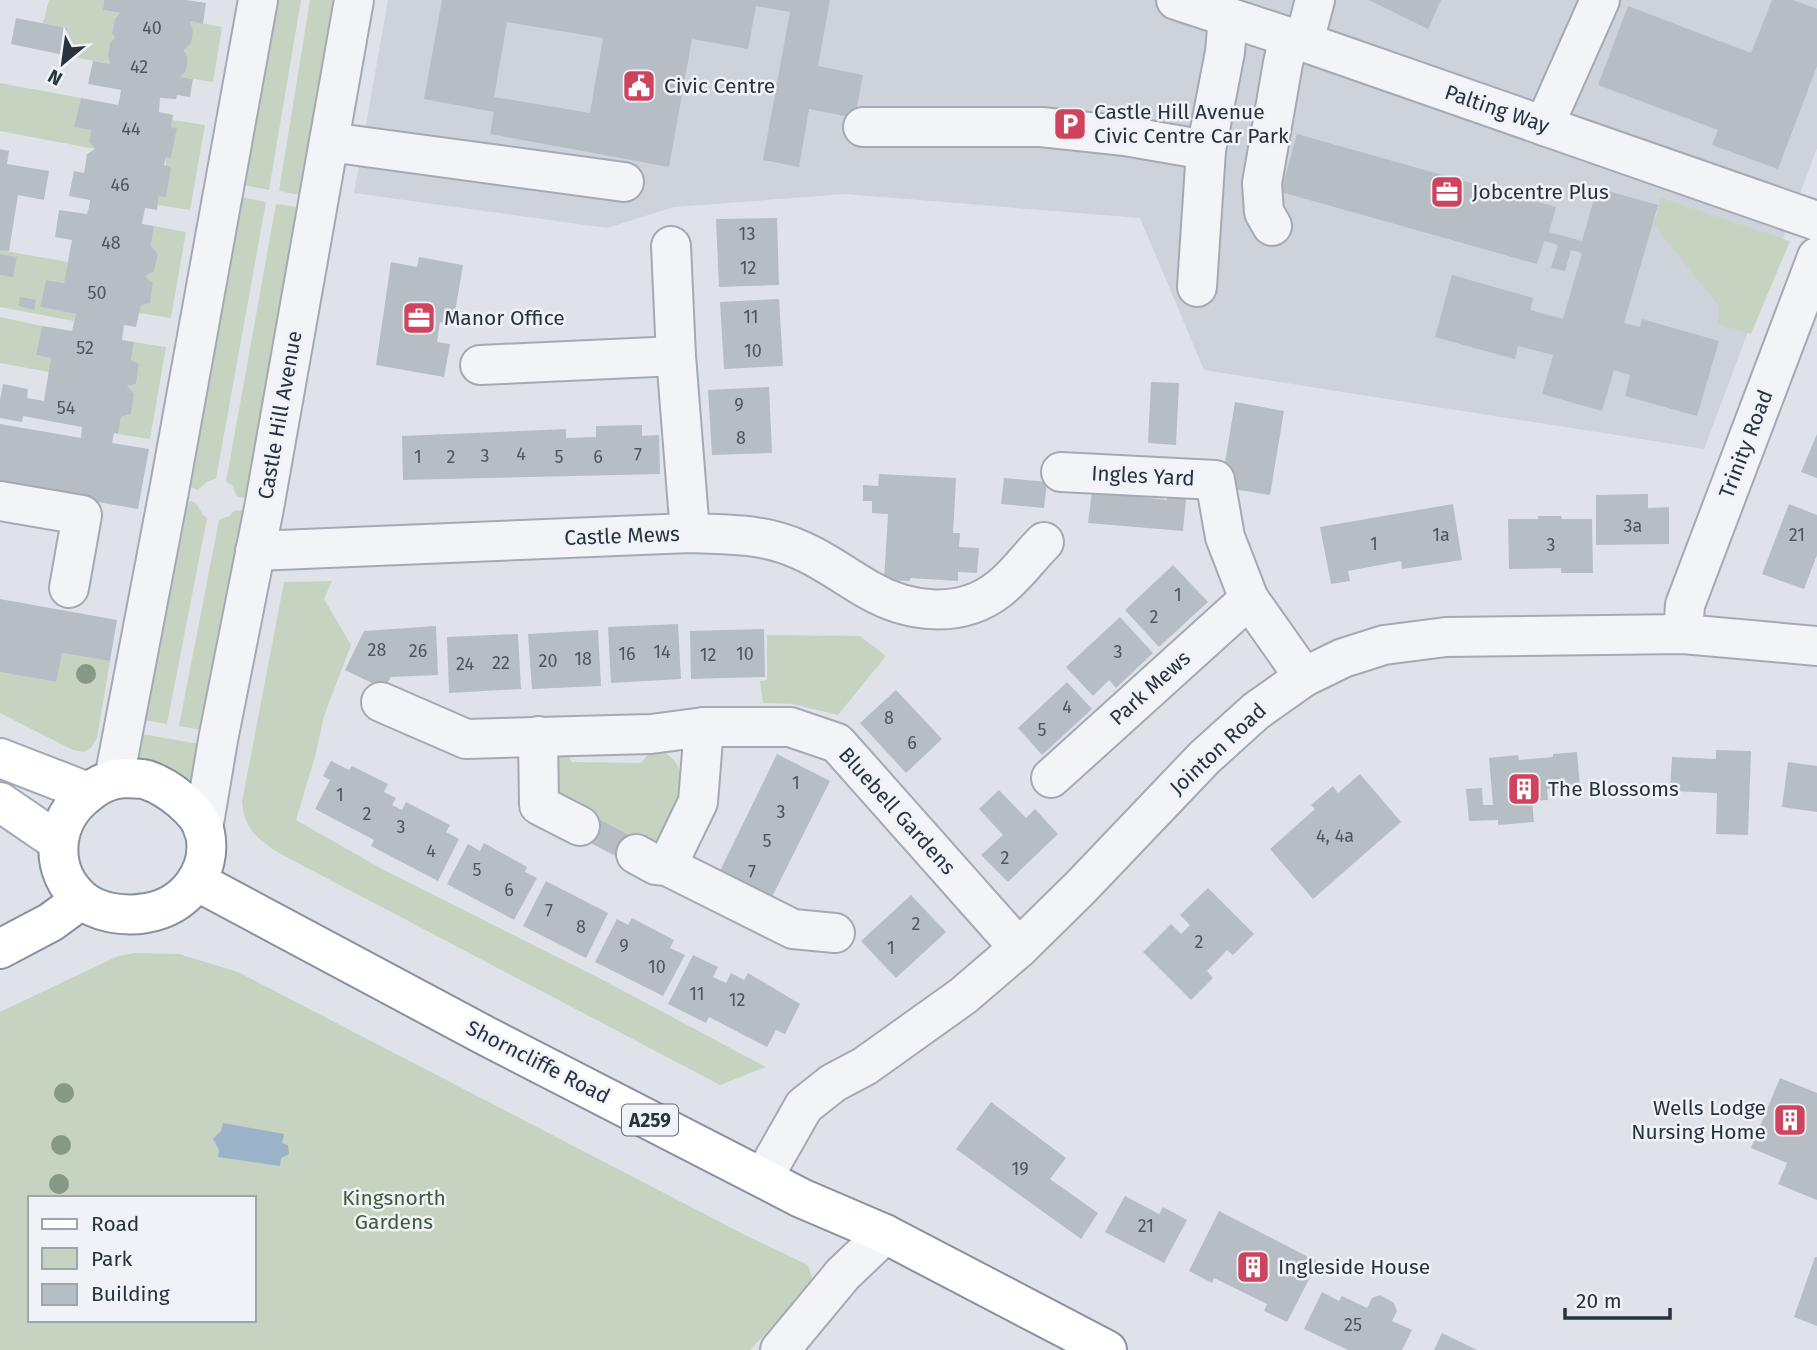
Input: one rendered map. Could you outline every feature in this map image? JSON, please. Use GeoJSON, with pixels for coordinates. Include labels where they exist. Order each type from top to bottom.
{"type":"FeatureCollection","features":[{"type":"Feature","properties":{"kind":"main road"},"geometry":{"type":"LineString","coordinates":[[0,758],[101,786],[146,780],[160,786],[195,815],[203,829],[205,859],[198,882],[173,904],[147,913],[104,912],[81,900],[68,883],[60,862],[57,841],[61,826],[69,811],[101,786]]}},
{"type":"Feature","properties":{"kind":"main road"},"geometry":{"type":"LineString","coordinates":[[0,802],[57,841]]}},
{"type":"Feature","properties":{"kind":"main road","name":"Shorncliffe Road"},"geometry":{"type":"LineString","coordinates":[[198,882],[486,1036],[801,1199],[885,1234],[1107,1350]]}},
{"type":"Feature","properties":{"kind":"main road"},"geometry":{"type":"LineString","coordinates":[[0,949],[51,922],[81,900]]}},
{"type":"Feature","properties":{"kind":"street"},"geometry":{"type":"LineString","coordinates":[[101,786],[172,478],[258,0]]}},
{"type":"Feature","properties":{"kind":"street","name":"Castle Hill Avenue"},"geometry":{"type":"LineString","coordinates":[[203,829],[256,551],[354,0]]}},
{"type":"Feature","properties":{"kind":"street","name":"Palting Way"},"geometry":{"type":"LineString","coordinates":[[1175,0],[1296,39],[1817,221]]}},
{"type":"Feature","properties":{"kind":"street"},"geometry":{"type":"LineString","coordinates":[[1272,226],[1264,212],[1262,183],[1283,63],[1315,0]]}},
{"type":"Feature","properties":{"kind":"street"},"geometry":{"type":"LineString","coordinates":[[1544,126],[1600,0]]}},
{"type":"Feature","properties":{"kind":"street"},"geometry":{"type":"LineString","coordinates":[[1197,287],[1206,150],[1225,52],[1228,17]]}},
{"type":"Feature","properties":{"kind":"street"},"geometry":{"type":"LineString","coordinates":[[863,127],[1041,127],[1125,136],[1206,150]]}},
{"type":"Feature","properties":{"kind":"street"},"geometry":{"type":"LineString","coordinates":[[329,142],[624,182]]}},
{"type":"Feature","properties":{"kind":"street","name":"Castle Mews"},"geometry":{"type":"LineString","coordinates":[[256,551],[375,532],[690,533],[676,356],[671,246]]}},
{"type":"Feature","properties":{"kind":"street","name":"Trinity Road"},"geometry":{"type":"LineString","coordinates":[[1684,634],[1685,605],[1817,257]]}},
{"type":"Feature","properties":{"kind":"street"},"geometry":{"type":"LineString","coordinates":[[480,365],[676,356]]}},
{"type":"Feature","properties":{"kind":"street","name":"Ingles Yard"},"geometry":{"type":"LineString","coordinates":[[1061,472],[1215,480],[1225,537],[1249,599],[1304,677]]}},
{"type":"Feature","properties":{"kind":"street"},"geometry":{"type":"LineString","coordinates":[[0,501],[82,515],[69,588]]}},
{"type":"Feature","properties":{"kind":"street"},"geometry":{"type":"LineString","coordinates":[[690,533],[762,536],[801,550],[871,591],[903,605],[936,610],[966,607],[999,589],[1044,542]]}},
{"type":"Feature","properties":{"kind":"street","name":"Park Mews"},"geometry":{"type":"LineString","coordinates":[[1051,778],[1249,599]]}},
{"type":"Feature","properties":{"kind":"street","name":"Jointon Road"},"geometry":{"type":"LineString","coordinates":[[763,1178],[804,1106],[963,996],[1019,948],[1082,887],[1205,757],[1256,711],[1304,677],[1342,658],[1384,645],[1446,637],[1684,634],[1817,646]]}},
{"type":"Feature","properties":{"kind":"street","name":"Bluebell Gardens"},"geometry":{"type":"LineString","coordinates":[[381,702],[466,739],[651,734],[704,727],[790,727],[838,743],[1019,948]]}},
{"type":"Feature","properties":{"kind":"street"},"geometry":{"type":"LineString","coordinates":[[704,727],[698,802],[652,860],[793,929],[835,933]]}},
{"type":"Feature","properties":{"kind":"street"},"geometry":{"type":"LineString","coordinates":[[538,736],[539,805],[580,826]]}},
{"type":"Feature","properties":{"kind":"street"},"geometry":{"type":"LineString","coordinates":[[780,1350],[843,1274],[885,1234]]}},
{"type":"Feature","properties":{"kind":"shaded area"},"geometry":{"type":"Polygon","coordinates":[[[388,0],[1817,0],[1817,148],[1704,449],[1204,370],[1140,218],[845,194],[674,207],[607,228],[354,193],[388,0]]]}},
{"type":"Feature","properties":{"kind":"green space"},"geometry":{"type":"Polygon","coordinates":[[[49,0],[104,0],[103,10],[120,13],[115,19],[112,32],[115,38],[109,50],[110,64],[73,57],[75,47],[63,45],[66,28],[43,23],[49,0]]]}},
{"type":"Feature","properties":{"kind":"green space"},"geometry":{"type":"Polygon","coordinates":[[[277,0],[301,0],[269,190],[244,185],[277,0]]]}},
{"type":"Feature","properties":{"kind":"green space"},"geometry":{"type":"Polygon","coordinates":[[[310,0],[334,0],[300,195],[279,191],[310,0]]]}},
{"type":"Feature","properties":{"kind":"green space"},"geometry":{"type":"Polygon","coordinates":[[[190,21],[222,27],[213,82],[180,77],[186,71],[188,58],[184,50],[192,37],[190,21]]]}},
{"type":"Feature","properties":{"kind":"green space"},"geometry":{"type":"Polygon","coordinates":[[[0,83],[81,98],[75,126],[91,130],[89,142],[95,149],[0,131],[0,83]]]}},
{"type":"Feature","properties":{"kind":"green space"},"geometry":{"type":"Polygon","coordinates":[[[172,120],[205,125],[190,210],[157,205],[159,196],[166,197],[166,157],[171,157],[177,128],[171,127],[172,120]]]}},
{"type":"Feature","properties":{"kind":"green space"},"geometry":{"type":"Polygon","coordinates":[[[242,197],[266,202],[216,479],[208,481],[197,490],[191,487],[242,197]]]}},
{"type":"Feature","properties":{"kind":"green space"},"geometry":{"type":"Polygon","coordinates":[[[1661,198],[1790,241],[1751,334],[1718,324],[1719,306],[1654,225],[1661,198]]]}},
{"type":"Feature","properties":{"kind":"green space"},"geometry":{"type":"Polygon","coordinates":[[[276,204],[298,207],[247,498],[237,497],[232,485],[226,482],[276,204]]]}},
{"type":"Feature","properties":{"kind":"green space"},"geometry":{"type":"Polygon","coordinates":[[[154,226],[186,232],[171,318],[139,313],[141,305],[150,302],[153,283],[145,276],[154,270],[158,254],[151,246],[154,226]]]}},
{"type":"Feature","properties":{"kind":"green space"},"geometry":{"type":"Polygon","coordinates":[[[0,250],[68,262],[64,283],[46,280],[40,307],[76,314],[74,321],[0,307],[0,250]]]}},
{"type":"Feature","properties":{"kind":"green space"},"geometry":{"type":"Polygon","coordinates":[[[0,317],[42,326],[36,355],[51,358],[49,372],[0,363],[0,317]]]}},
{"type":"Feature","properties":{"kind":"green space"},"geometry":{"type":"Polygon","coordinates":[[[134,342],[166,347],[150,439],[118,434],[121,417],[131,414],[134,394],[127,386],[136,384],[139,365],[131,360],[134,342]]]}},
{"type":"Feature","properties":{"kind":"green space"},"geometry":{"type":"Polygon","coordinates":[[[188,502],[196,503],[207,518],[167,724],[145,720],[188,502]]]}},
{"type":"Feature","properties":{"kind":"green space"},"geometry":{"type":"Polygon","coordinates":[[[234,511],[244,512],[202,730],[179,726],[219,520],[234,511]]]}},
{"type":"Feature","properties":{"kind":"green space"},"geometry":{"type":"Polygon","coordinates":[[[332,581],[324,599],[351,645],[324,716],[296,820],[382,869],[601,979],[766,1067],[720,1085],[277,852],[252,832],[242,802],[284,582],[332,581]]]}},
{"type":"Feature","properties":{"kind":"green space"},"geometry":{"type":"Polygon","coordinates":[[[767,635],[860,636],[886,656],[838,715],[793,704],[763,703],[760,681],[767,680],[767,635]]]}},
{"type":"Feature","properties":{"kind":"green space"},"geometry":{"type":"Polygon","coordinates":[[[62,653],[110,661],[97,738],[91,748],[84,752],[73,750],[0,713],[0,672],[55,682],[62,653]]]}},
{"type":"Feature","properties":{"kind":"green space"},"geometry":{"type":"Polygon","coordinates":[[[142,734],[199,744],[192,780],[163,769],[136,767],[142,734]]]}},
{"type":"Feature","properties":{"kind":"green space"},"geometry":{"type":"Polygon","coordinates":[[[653,748],[669,755],[678,766],[681,779],[675,810],[655,853],[553,804],[556,751],[566,752],[572,762],[641,763],[653,748]]]}},
{"type":"Feature","properties":{"kind":"green space","name":"Kingsnorth Gardens"},"geometry":{"type":"Polygon","coordinates":[[[135,953],[179,954],[238,972],[808,1265],[814,1283],[750,1350],[0,1350],[0,1012],[118,956],[135,953]]]}},
{"type":"Feature","properties":{"kind":"water"},"geometry":{"type":"Polygon","coordinates":[[[223,1123],[284,1134],[282,1143],[288,1145],[289,1154],[281,1158],[280,1166],[218,1157],[219,1150],[213,1139],[221,1131],[223,1123]]]}},
{"type":"Feature","properties":{"kind":"building"},"geometry":{"type":"Polygon","coordinates":[[[104,0],[186,0],[206,3],[203,24],[190,21],[193,31],[191,43],[184,50],[188,58],[186,71],[180,77],[193,79],[190,97],[177,95],[176,99],[160,98],[159,112],[173,115],[171,127],[177,128],[171,158],[166,157],[164,165],[171,167],[166,197],[159,196],[157,210],[145,208],[142,224],[154,226],[151,246],[158,254],[154,271],[145,276],[153,283],[150,303],[141,305],[136,327],[124,325],[122,340],[134,342],[131,360],[139,364],[136,384],[127,386],[134,394],[131,414],[121,417],[118,434],[114,433],[112,443],[149,449],[138,509],[0,485],[0,424],[81,438],[82,427],[23,416],[22,422],[0,418],[0,400],[3,384],[28,389],[27,398],[44,401],[51,358],[36,355],[42,326],[72,331],[76,314],[40,307],[46,280],[64,283],[72,240],[55,237],[59,210],[87,214],[89,207],[90,200],[69,196],[74,171],[84,173],[87,154],[95,149],[89,142],[91,130],[74,127],[81,98],[118,105],[120,97],[121,90],[88,84],[93,61],[110,64],[110,43],[115,38],[112,33],[115,19],[120,13],[103,10],[104,0]]]}},
{"type":"Feature","properties":{"kind":"building","name":"Civic Centre"},"geometry":{"type":"Polygon","coordinates":[[[442,0],[830,0],[818,66],[863,75],[855,118],[809,109],[799,167],[763,160],[790,12],[756,6],[748,49],[692,39],[669,167],[490,134],[494,112],[424,99],[442,0]],[[507,22],[494,97],[590,113],[603,38],[507,22]]]}},
{"type":"Feature","properties":{"kind":"building"},"geometry":{"type":"Polygon","coordinates":[[[1369,0],[1441,0],[1428,29],[1369,0]]]}},
{"type":"Feature","properties":{"kind":"building"},"geometry":{"type":"Polygon","coordinates":[[[1772,0],[1793,0],[1817,9],[1817,66],[1778,169],[1712,145],[1718,130],[1598,85],[1628,6],[1751,53],[1772,0]]]}},
{"type":"Feature","properties":{"kind":"building"},"geometry":{"type":"Polygon","coordinates":[[[16,18],[67,28],[63,45],[75,47],[73,57],[11,44],[16,18]]]}},
{"type":"Feature","properties":{"kind":"building"},"geometry":{"type":"Polygon","coordinates":[[[1297,134],[1556,207],[1549,232],[1582,241],[1597,188],[1658,205],[1624,323],[1640,327],[1642,319],[1719,341],[1697,416],[1625,396],[1630,375],[1614,370],[1602,411],[1542,394],[1553,355],[1518,346],[1515,359],[1435,337],[1452,275],[1533,298],[1530,310],[1563,319],[1582,253],[1571,250],[1565,271],[1551,268],[1558,245],[1544,241],[1537,264],[1281,192],[1297,134]]]}},
{"type":"Feature","properties":{"kind":"building"},"geometry":{"type":"Polygon","coordinates":[[[0,149],[9,151],[7,164],[49,171],[44,200],[18,195],[9,251],[0,250],[0,149]]]}},
{"type":"Feature","properties":{"kind":"building"},"geometry":{"type":"Polygon","coordinates":[[[777,218],[779,285],[719,287],[716,219],[777,218]]]}},
{"type":"Feature","properties":{"kind":"building"},"geometry":{"type":"Polygon","coordinates":[[[0,254],[17,257],[13,277],[0,275],[0,254]]]}},
{"type":"Feature","properties":{"kind":"building","name":"Manor Office"},"geometry":{"type":"Polygon","coordinates":[[[419,257],[463,265],[453,324],[440,322],[437,342],[450,344],[444,377],[376,365],[391,262],[417,267],[419,257]]]}},
{"type":"Feature","properties":{"kind":"building"},"geometry":{"type":"Polygon","coordinates":[[[20,297],[36,300],[34,310],[19,306],[20,297]]]}},
{"type":"Feature","properties":{"kind":"building"},"geometry":{"type":"Polygon","coordinates":[[[779,299],[783,366],[724,369],[720,302],[779,299]]]}},
{"type":"Feature","properties":{"kind":"building"},"geometry":{"type":"Polygon","coordinates":[[[1151,382],[1179,383],[1176,445],[1148,443],[1151,382]]]}},
{"type":"Feature","properties":{"kind":"building"},"geometry":{"type":"Polygon","coordinates":[[[769,387],[772,453],[712,455],[708,390],[769,387]]]}},
{"type":"Feature","properties":{"kind":"building"},"geometry":{"type":"Polygon","coordinates":[[[1235,402],[1284,411],[1270,495],[1221,487],[1235,402]]]}},
{"type":"Feature","properties":{"kind":"building"},"geometry":{"type":"Polygon","coordinates":[[[642,425],[642,436],[659,435],[660,474],[403,480],[402,436],[566,429],[566,438],[596,437],[596,426],[642,425]]]}},
{"type":"Feature","properties":{"kind":"building"},"geometry":{"type":"Polygon","coordinates":[[[1817,434],[1817,478],[1801,472],[1817,434]]]}},
{"type":"Feature","properties":{"kind":"building"},"geometry":{"type":"Polygon","coordinates":[[[879,474],[956,478],[953,533],[960,533],[959,547],[979,548],[977,573],[958,572],[958,581],[910,578],[910,581],[884,580],[888,514],[872,513],[872,501],[863,501],[863,485],[878,486],[879,474]]]}},
{"type":"Feature","properties":{"kind":"building"},"geometry":{"type":"Polygon","coordinates":[[[1004,478],[1047,482],[1044,508],[1001,504],[1004,478]]]}},
{"type":"Feature","properties":{"kind":"building"},"geometry":{"type":"Polygon","coordinates":[[[1168,487],[1187,489],[1183,531],[1088,523],[1092,491],[1167,500],[1168,487]]]}},
{"type":"Feature","properties":{"kind":"building"},"geometry":{"type":"Polygon","coordinates":[[[1648,494],[1648,508],[1669,507],[1669,544],[1596,545],[1596,495],[1648,494]]]}},
{"type":"Feature","properties":{"kind":"building"},"geometry":{"type":"Polygon","coordinates":[[[1453,504],[1462,560],[1402,569],[1401,561],[1348,571],[1350,581],[1331,584],[1320,527],[1453,504]]]}},
{"type":"Feature","properties":{"kind":"building"},"geometry":{"type":"Polygon","coordinates":[[[1789,504],[1817,515],[1817,555],[1804,589],[1762,574],[1789,504]]]}},
{"type":"Feature","properties":{"kind":"building"},"geometry":{"type":"Polygon","coordinates":[[[1538,516],[1592,519],[1593,573],[1561,573],[1561,568],[1509,569],[1508,519],[1538,519],[1538,516]]]}},
{"type":"Feature","properties":{"kind":"building"},"geometry":{"type":"Polygon","coordinates":[[[1173,565],[1208,602],[1159,647],[1125,610],[1173,565]]]}},
{"type":"Feature","properties":{"kind":"building"},"geometry":{"type":"Polygon","coordinates":[[[0,599],[117,620],[110,661],[62,653],[56,682],[0,672],[0,599]]]}},
{"type":"Feature","properties":{"kind":"building"},"geometry":{"type":"Polygon","coordinates":[[[1120,617],[1153,653],[1116,688],[1109,680],[1093,696],[1066,667],[1120,617]]]}},
{"type":"Feature","properties":{"kind":"building"},"geometry":{"type":"Polygon","coordinates":[[[678,624],[681,679],[611,683],[608,627],[678,624]]]}},
{"type":"Feature","properties":{"kind":"building"},"geometry":{"type":"Polygon","coordinates":[[[436,626],[438,675],[391,677],[384,689],[345,670],[364,631],[436,626]]]}},
{"type":"Feature","properties":{"kind":"building"},"geometry":{"type":"Polygon","coordinates":[[[764,629],[765,677],[691,679],[690,631],[764,629]]]}},
{"type":"Feature","properties":{"kind":"building"},"geometry":{"type":"Polygon","coordinates":[[[598,630],[601,686],[532,689],[528,634],[598,630]]]}},
{"type":"Feature","properties":{"kind":"building"},"geometry":{"type":"Polygon","coordinates":[[[518,634],[521,689],[449,693],[447,637],[518,634]]]}},
{"type":"Feature","properties":{"kind":"building"},"geometry":{"type":"Polygon","coordinates":[[[1067,682],[1092,709],[1042,755],[1018,728],[1067,682]]]}},
{"type":"Feature","properties":{"kind":"building"},"geometry":{"type":"Polygon","coordinates":[[[896,690],[942,739],[906,773],[860,723],[896,690]]]}},
{"type":"Feature","properties":{"kind":"building"},"geometry":{"type":"Polygon","coordinates":[[[1716,750],[1751,751],[1748,835],[1716,834],[1717,793],[1670,791],[1672,757],[1716,759],[1716,750]]]}},
{"type":"Feature","properties":{"kind":"building","name":"The Blossoms"},"geometry":{"type":"Polygon","coordinates":[[[1577,752],[1580,787],[1547,789],[1548,800],[1532,801],[1534,822],[1498,825],[1498,820],[1469,821],[1466,789],[1482,788],[1483,805],[1493,805],[1489,758],[1518,755],[1519,760],[1577,752]]]}},
{"type":"Feature","properties":{"kind":"building"},"geometry":{"type":"Polygon","coordinates":[[[777,754],[830,781],[769,903],[717,877],[777,754]]]}},
{"type":"Feature","properties":{"kind":"building"},"geometry":{"type":"Polygon","coordinates":[[[331,761],[349,770],[352,766],[388,784],[384,792],[396,798],[392,805],[402,810],[406,802],[450,825],[446,832],[459,839],[438,881],[371,846],[374,840],[315,809],[330,780],[323,776],[331,761]]]}},
{"type":"Feature","properties":{"kind":"building"},"geometry":{"type":"Polygon","coordinates":[[[1788,762],[1817,766],[1817,812],[1782,807],[1788,762]]]}},
{"type":"Feature","properties":{"kind":"building"},"geometry":{"type":"Polygon","coordinates":[[[1360,774],[1401,822],[1313,899],[1270,849],[1315,809],[1311,805],[1333,786],[1338,793],[1360,774]]]}},
{"type":"Feature","properties":{"kind":"building"},"geometry":{"type":"Polygon","coordinates":[[[999,790],[1026,818],[1035,809],[1058,834],[1008,882],[981,855],[1003,835],[979,809],[999,790]]]}},
{"type":"Feature","properties":{"kind":"building"},"geometry":{"type":"Polygon","coordinates":[[[587,813],[642,842],[631,864],[575,835],[587,813]]]}},
{"type":"Feature","properties":{"kind":"building"},"geometry":{"type":"Polygon","coordinates":[[[484,843],[527,867],[525,872],[537,878],[514,920],[447,884],[468,844],[480,851],[484,843]]]}},
{"type":"Feature","properties":{"kind":"building"},"geometry":{"type":"Polygon","coordinates":[[[546,881],[608,913],[586,958],[523,926],[546,881]]]}},
{"type":"Feature","properties":{"kind":"building"},"geometry":{"type":"Polygon","coordinates":[[[1208,888],[1254,934],[1233,955],[1227,950],[1207,971],[1213,978],[1191,1000],[1143,952],[1171,924],[1181,934],[1190,925],[1180,915],[1208,888]]]}},
{"type":"Feature","properties":{"kind":"building"},"geometry":{"type":"Polygon","coordinates":[[[911,895],[946,932],[896,978],[861,941],[911,895]]]}},
{"type":"Feature","properties":{"kind":"building"},"geometry":{"type":"Polygon","coordinates":[[[632,918],[674,940],[670,948],[685,955],[663,996],[595,962],[617,919],[628,925],[632,918]]]}},
{"type":"Feature","properties":{"kind":"building"},"geometry":{"type":"Polygon","coordinates":[[[693,955],[718,967],[713,977],[726,983],[731,973],[744,980],[748,973],[800,1004],[785,1034],[776,1030],[767,1047],[709,1017],[706,1023],[668,1004],[693,955]]]}},
{"type":"Feature","properties":{"kind":"building","name":"Wells Lodge Nursing Home"},"geometry":{"type":"Polygon","coordinates":[[[1780,1078],[1817,1093],[1817,1200],[1778,1184],[1787,1163],[1751,1148],[1780,1078]]]}},
{"type":"Feature","properties":{"kind":"building"},"geometry":{"type":"Polygon","coordinates":[[[991,1102],[1066,1158],[1050,1179],[1098,1213],[1081,1239],[956,1149],[991,1102]]]}},
{"type":"Feature","properties":{"kind":"building"},"geometry":{"type":"Polygon","coordinates":[[[1125,1196],[1159,1214],[1163,1207],[1187,1220],[1164,1263],[1105,1232],[1125,1196]]]}},
{"type":"Feature","properties":{"kind":"building","name":"Ingleside House"},"geometry":{"type":"Polygon","coordinates":[[[1219,1211],[1318,1262],[1287,1322],[1264,1311],[1267,1304],[1214,1278],[1212,1283],[1189,1271],[1219,1211]]]}},
{"type":"Feature","properties":{"kind":"building"},"geometry":{"type":"Polygon","coordinates":[[[1817,1257],[1817,1326],[1794,1317],[1817,1257]]]}},
{"type":"Feature","properties":{"kind":"building"},"geometry":{"type":"Polygon","coordinates":[[[1322,1292],[1339,1301],[1342,1296],[1367,1308],[1372,1298],[1380,1295],[1394,1303],[1397,1311],[1392,1321],[1412,1330],[1402,1350],[1348,1350],[1304,1329],[1322,1292]]]}},
{"type":"Feature","properties":{"kind":"building"},"geometry":{"type":"Polygon","coordinates":[[[1442,1333],[1477,1350],[1434,1350],[1442,1333]]]}},
{"type":"Feature","properties":{"kind":"place","name":"Civic Centre"},"geometry":{"type":"Point","coordinates":[639,86]}},
{"type":"Feature","properties":{"kind":"place","name":"Castle Hill Avenue Civic Centre Car Park"},"geometry":{"type":"Point","coordinates":[1070,124]}},
{"type":"Feature","properties":{"kind":"place","name":"Jobcentre Plus"},"geometry":{"type":"Point","coordinates":[1447,192]}},
{"type":"Feature","properties":{"kind":"place","name":"Manor Office"},"geometry":{"type":"Point","coordinates":[419,318]}},
{"type":"Feature","properties":{"kind":"place","name":"The Blossoms"},"geometry":{"type":"Point","coordinates":[1524,789]}},
{"type":"Feature","properties":{"kind":"place","name":"Wells Lodge Nursing Home"},"geometry":{"type":"Point","coordinates":[1790,1120]}},
{"type":"Feature","properties":{"kind":"place","name":"Ingleside House"},"geometry":{"type":"Point","coordinates":[1253,1267]}}]}
